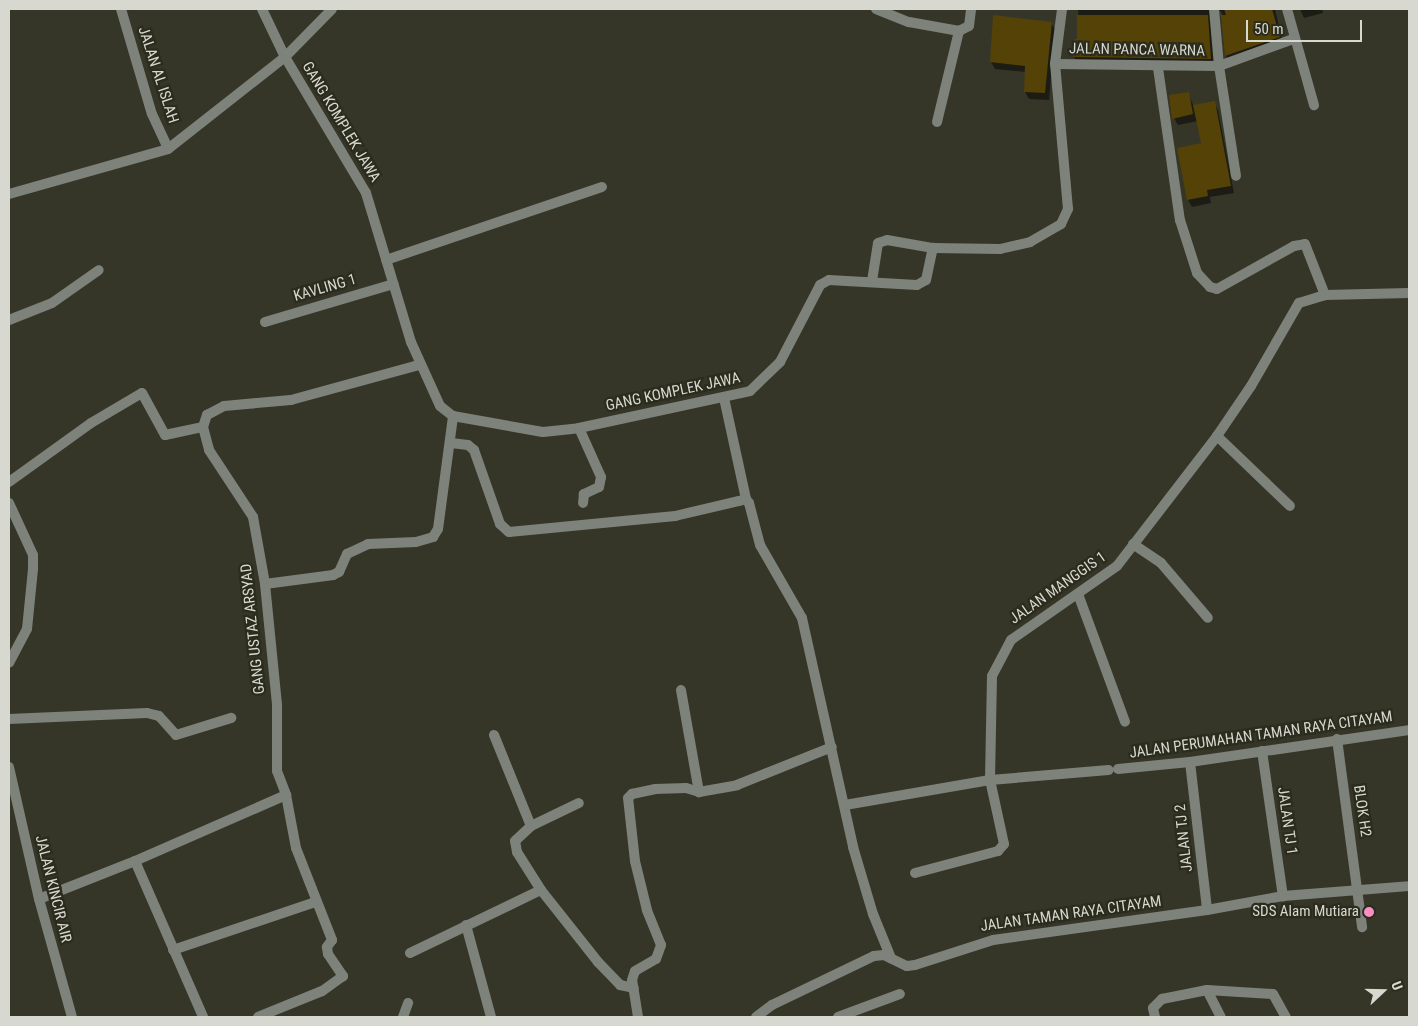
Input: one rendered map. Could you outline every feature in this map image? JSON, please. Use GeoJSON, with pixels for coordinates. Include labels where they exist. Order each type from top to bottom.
{"type":"FeatureCollection","features":[{"type":"Feature","properties":{"kind":"street","name":"JALAN AL ISLAH"},"geometry":{"type":"LineString","coordinates":[[122,9],[152,114],[168,149]]}},
{"type":"Feature","properties":{"kind":"street","name":"GANG KOMPLEK JAWA"},"geometry":{"type":"LineString","coordinates":[[262,9],[285,57],[366,193],[419,365],[440,406],[453,416],[532,431],[579,428],[750,391],[780,362],[820,285],[840,279],[917,285],[926,280],[933,248]]}},
{"type":"Feature","properties":{"kind":"street"},"geometry":{"type":"LineString","coordinates":[[9,194],[168,149],[285,57],[332,9]]}},
{"type":"Feature","properties":{"kind":"street"},"geometry":{"type":"LineString","coordinates":[[876,9],[909,22],[960,31],[969,26],[971,9]]}},
{"type":"Feature","properties":{"kind":"street"},"geometry":{"type":"LineString","coordinates":[[872,281],[878,242],[887,240],[933,248],[1000,248],[1030,242],[1061,224],[1068,209],[1055,64],[1062,9]]}},
{"type":"Feature","properties":{"kind":"street"},"geometry":{"type":"LineString","coordinates":[[1214,9],[1219,66],[1236,176]]}},
{"type":"Feature","properties":{"kind":"street"},"geometry":{"type":"LineString","coordinates":[[1287,9],[1293,38],[1314,105]]}},
{"type":"Feature","properties":{"kind":"street"},"geometry":{"type":"LineString","coordinates":[[937,122],[960,31]]}},
{"type":"Feature","properties":{"kind":"street","name":"JALAN PANCA WARNA"},"geometry":{"type":"LineString","coordinates":[[1055,64],[1158,68],[1219,66],[1293,38]]}},
{"type":"Feature","properties":{"kind":"street"},"geometry":{"type":"LineString","coordinates":[[1158,68],[1180,220],[1197,273],[1210,287],[1217,289],[1294,246],[1305,244],[1325,295]]}},
{"type":"Feature","properties":{"kind":"street"},"geometry":{"type":"LineString","coordinates":[[386,260],[602,187]]}},
{"type":"Feature","properties":{"kind":"street"},"geometry":{"type":"LineString","coordinates":[[9,320],[52,303],[99,270]]}},
{"type":"Feature","properties":{"kind":"street","name":"KAVLING 1"},"geometry":{"type":"LineString","coordinates":[[265,322],[393,284]]}},
{"type":"Feature","properties":{"kind":"street","name":"JALAN MANGGIS 1"},"geometry":{"type":"LineString","coordinates":[[915,873],[998,851],[1004,844],[990,780],[992,676],[998,661],[1018,633],[1107,575],[1217,436],[1251,386],[1299,303],[1325,295],[1409,293]]}},
{"type":"Feature","properties":{"kind":"street"},"geometry":{"type":"LineString","coordinates":[[9,482],[90,423],[142,393],[165,435],[204,427],[207,415],[224,406],[291,400],[419,365]]}},
{"type":"Feature","properties":{"kind":"street"},"geometry":{"type":"LineString","coordinates":[[724,398],[746,499],[760,545],[801,613],[853,847],[873,914],[891,958]]}},
{"type":"Feature","properties":{"kind":"street"},"geometry":{"type":"LineString","coordinates":[[265,584],[339,572],[347,554],[363,546],[425,541],[433,537],[438,529],[453,416]]}},
{"type":"Feature","properties":{"kind":"street","name":"GANG USTAZ ARSYAD"},"geometry":{"type":"LineString","coordinates":[[204,427],[209,450],[253,517],[265,584],[277,706],[276,771],[286,795],[295,844],[332,940],[327,947],[328,954],[342,974],[341,979],[322,991],[258,1017]]}},
{"type":"Feature","properties":{"kind":"street"},"geometry":{"type":"LineString","coordinates":[[579,428],[601,477],[599,487],[584,494],[583,503]]}},
{"type":"Feature","properties":{"kind":"street"},"geometry":{"type":"LineString","coordinates":[[1217,436],[1290,506]]}},
{"type":"Feature","properties":{"kind":"street"},"geometry":{"type":"LineString","coordinates":[[450,443],[468,445],[474,450],[500,524],[509,532],[687,515],[746,499]]}},
{"type":"Feature","properties":{"kind":"street"},"geometry":{"type":"LineString","coordinates":[[9,503],[33,555],[33,569],[27,629],[9,663]]}},
{"type":"Feature","properties":{"kind":"street"},"geometry":{"type":"LineString","coordinates":[[1133,544],[1161,563],[1208,618]]}},
{"type":"Feature","properties":{"kind":"street"},"geometry":{"type":"LineString","coordinates":[[1078,594],[1125,722]]}},
{"type":"Feature","properties":{"kind":"street"},"geometry":{"type":"LineString","coordinates":[[681,690],[699,792]]}},
{"type":"Feature","properties":{"kind":"street"},"geometry":{"type":"LineString","coordinates":[[9,719],[147,713],[159,716],[176,736],[231,718]]}},
{"type":"Feature","properties":{"kind":"street","name":"JALAN PERUMAHAN TAMAN RAYA CITAYAM"},"geometry":{"type":"LineString","coordinates":[[844,805],[990,780],[1190,762],[1337,739],[1409,730]]}},
{"type":"Feature","properties":{"kind":"street"},"geometry":{"type":"LineString","coordinates":[[494,736],[532,826]]}},
{"type":"Feature","properties":{"kind":"street","name":"BLOK H2"},"geometry":{"type":"LineString","coordinates":[[1337,739],[1362,926]]}},
{"type":"Feature","properties":{"kind":"street"},"geometry":{"type":"LineString","coordinates":[[638,1017],[632,980],[635,971],[656,959],[661,952],[635,861],[628,798],[632,794],[664,788],[699,792],[737,785],[832,747]]}},
{"type":"Feature","properties":{"kind":"street","name":"JALAN TJ 1"},"geometry":{"type":"LineString","coordinates":[[1262,752],[1282,896]]}},
{"type":"Feature","properties":{"kind":"street","name":"JALAN TJ 2"},"geometry":{"type":"LineString","coordinates":[[1190,762],[1207,910]]}},
{"type":"Feature","properties":{"kind":"street","name":"JALAN KINCIR AIR"},"geometry":{"type":"LineString","coordinates":[[9,767],[39,899],[72,1017]]}},
{"type":"Feature","properties":{"kind":"street"},"geometry":{"type":"LineString","coordinates":[[39,899],[135,861],[286,795]]}},
{"type":"Feature","properties":{"kind":"street"},"geometry":{"type":"LineString","coordinates":[[579,803],[532,826],[514,845],[541,890],[598,962],[620,985],[634,988]]}},
{"type":"Feature","properties":{"kind":"street"},"geometry":{"type":"LineString","coordinates":[[135,861],[203,1017]]}},
{"type":"Feature","properties":{"kind":"street","name":"JALAN TAMAN RAYA CITAYAM"},"geometry":{"type":"LineString","coordinates":[[756,1017],[772,1005],[874,956],[891,958],[907,966],[915,965],[993,940],[1207,910],[1282,896],[1358,887],[1409,886]]}},
{"type":"Feature","properties":{"kind":"street"},"geometry":{"type":"LineString","coordinates":[[410,953],[541,890]]}},
{"type":"Feature","properties":{"kind":"street"},"geometry":{"type":"LineString","coordinates":[[173,950],[316,902]]}},
{"type":"Feature","properties":{"kind":"street"},"geometry":{"type":"LineString","coordinates":[[466,925],[492,1017]]}},
{"type":"Feature","properties":{"kind":"street"},"geometry":{"type":"LineString","coordinates":[[1207,990],[1221,1017]]}},
{"type":"Feature","properties":{"kind":"street"},"geometry":{"type":"LineString","coordinates":[[1155,1017],[1153,1008],[1162,999],[1207,990],[1272,994],[1286,1017]]}},
{"type":"Feature","properties":{"kind":"street"},"geometry":{"type":"LineString","coordinates":[[838,1017],[900,994]]}},
{"type":"Feature","properties":{"kind":"street"},"geometry":{"type":"LineString","coordinates":[[403,1017],[408,1003]]}},
{"type":"Feature","properties":{"kind":"building"},"geometry":{"type":"Polygon","coordinates":[[[1224,9],[1272,9],[1280,37],[1225,56],[1221,15],[1226,15],[1224,9]]]}},
{"type":"Feature","properties":{"kind":"building"},"geometry":{"type":"Polygon","coordinates":[[[993,15],[1052,22],[1045,93],[1024,92],[1025,66],[990,62],[993,15]]]}},
{"type":"Feature","properties":{"kind":"building"},"geometry":{"type":"Polygon","coordinates":[[[1077,15],[1208,15],[1211,59],[1073,57],[1074,39],[1077,39],[1077,15]]]}},
{"type":"Feature","properties":{"kind":"building"},"geometry":{"type":"Polygon","coordinates":[[[1189,92],[1193,114],[1172,119],[1169,95],[1189,92]]]}},
{"type":"Feature","properties":{"kind":"building"},"geometry":{"type":"Polygon","coordinates":[[[1215,101],[1231,186],[1207,190],[1208,196],[1187,200],[1177,148],[1201,143],[1193,105],[1215,101]]]}},
{"type":"Feature","properties":{"kind":"place","name":"SDS Alam Mutiara"},"geometry":{"type":"Point","coordinates":[1369,912]}}]}
